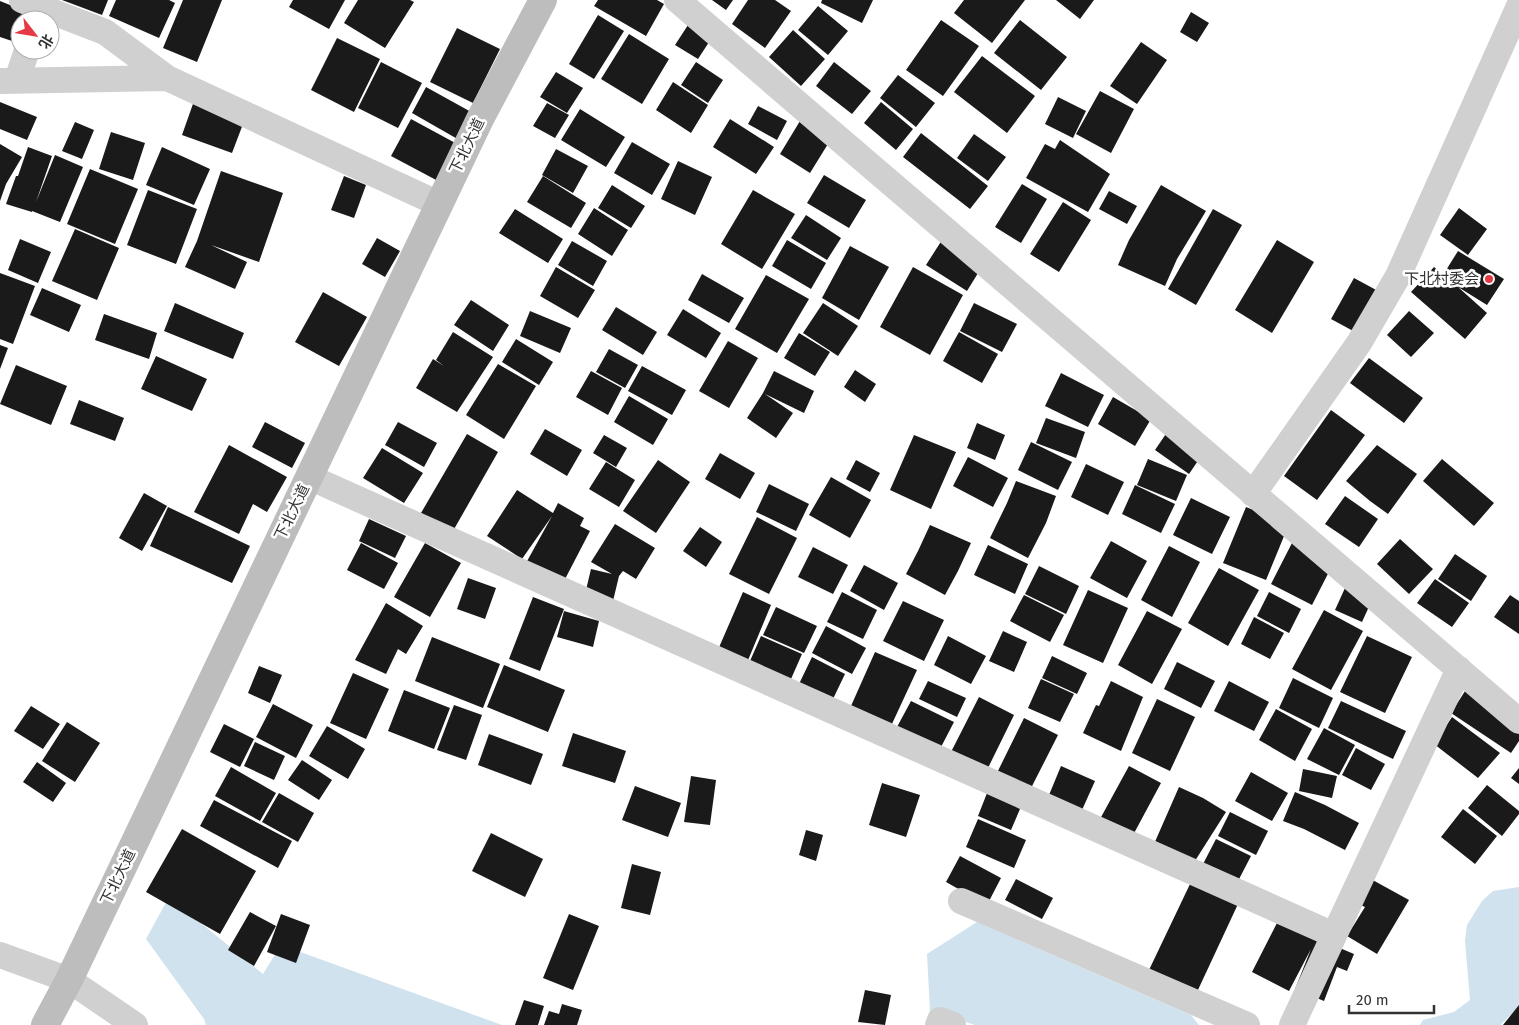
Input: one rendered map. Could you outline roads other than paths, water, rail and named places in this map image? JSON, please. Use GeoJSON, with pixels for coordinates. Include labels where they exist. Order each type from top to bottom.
{"type":"FeatureCollection","features":[{"type":"Feature","properties":{"kind":"street","name":"下北大道"},"geometry":{"type":"LineString","coordinates":[[45,1025],[439,204],[480,120],[543,0]]}},
{"type":"Feature","properties":{"kind":"street"},"geometry":{"type":"LineString","coordinates":[[677,0],[1519,721]]}},
{"type":"Feature","properties":{"kind":"street"},"geometry":{"type":"LineString","coordinates":[[1253,494],[1359,343],[1398,276],[1519,6]]}},
{"type":"Feature","properties":{"kind":"street"},"geometry":{"type":"LineString","coordinates":[[35,7],[105,32],[167,78],[439,204]]}},
{"type":"Feature","properties":{"kind":"street"},"geometry":{"type":"LineString","coordinates":[[21,60],[9,81],[167,78]]}},
{"type":"Feature","properties":{"kind":"street"},"geometry":{"type":"LineString","coordinates":[[309,477],[1334,935]]}},
{"type":"Feature","properties":{"kind":"street"},"geometry":{"type":"LineString","coordinates":[[1292,1025],[1458,669]]}},
{"type":"Feature","properties":{"kind":"street"},"geometry":{"type":"LineString","coordinates":[[961,901],[1247,1025]]}},
{"type":"Feature","properties":{"kind":"street"},"geometry":{"type":"LineString","coordinates":[[0,955],[68,980],[135,1025]]}},
{"type":"Feature","properties":{"kind":"street"},"geometry":{"type":"LineString","coordinates":[[938,1025],[940,1020],[954,1025]]}},
{"type":"Feature","properties":{"kind":"water"},"geometry":{"type":"Polygon","coordinates":[[[1519,887],[1519,1007],[1500,1025],[1420,1025],[1423,1020],[1454,1012],[1470,1000],[1465,941],[1467,925],[1482,901],[1493,891],[1519,887]]]}},
{"type":"Feature","properties":{"kind":"water"},"geometry":{"type":"Polygon","coordinates":[[[169,897],[263,974],[281,945],[502,1025],[206,1025],[204,1019],[146,939],[169,897]]]}},
{"type":"Feature","properties":{"kind":"water"},"geometry":{"type":"Polygon","coordinates":[[[977,922],[1191,1015],[1199,1025],[975,1025],[930,1011],[927,954],[977,922]]]}},
{"type":"Feature","properties":{"kind":"place","name":"下北村委会"},"geometry":{"type":"Point","coordinates":[1489,279]}}]}
